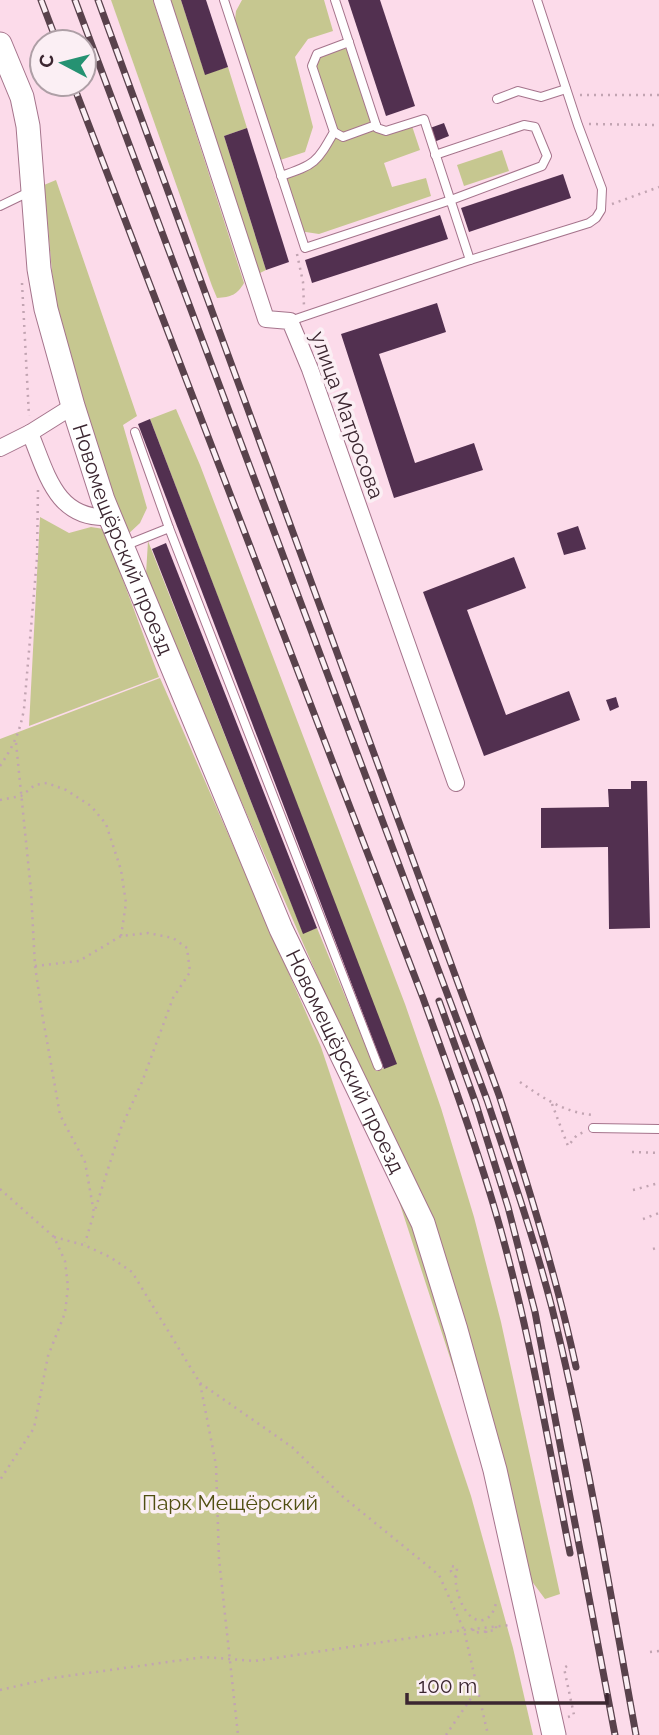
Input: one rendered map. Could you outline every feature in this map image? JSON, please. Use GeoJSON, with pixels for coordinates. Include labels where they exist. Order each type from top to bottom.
{"type":"FeatureCollection","features":[{"type":"Feature","properties":{"kind":"street","name":"улица Матросова"},"geometry":{"type":"LineString","coordinates":[[162,0],[266,319],[290,321],[456,783]]}},
{"type":"Feature","properties":{"kind":"street","name":"Новомещёрский проезд"},"geometry":{"type":"LineString","coordinates":[[0,44],[22,97],[26,116],[39,269],[46,309],[73,406],[110,517],[281,929],[423,1223],[495,1470],[561,1726]]}},
{"type":"Feature","properties":{"kind":"street"},"geometry":{"type":"LineString","coordinates":[[0,448],[73,406]]}},
{"type":"Feature","properties":{"kind":"street"},"geometry":{"type":"LineString","coordinates":[[30,433],[50,482],[65,504],[79,514],[93,518],[110,517]]}},
{"type":"Feature","properties":{"kind":"lane"},"geometry":{"type":"LineString","coordinates":[[335,0],[377,128],[386,131],[424,119],[470,260]]}},
{"type":"Feature","properties":{"kind":"lane"},"geometry":{"type":"LineString","coordinates":[[290,321],[589,223],[596,218],[601,211],[602,189],[537,0]]}},
{"type":"Feature","properties":{"kind":"lane"},"geometry":{"type":"LineString","coordinates":[[225,1],[305,247],[451,200],[542,166],[547,156],[535,127],[524,125],[435,155]]}},
{"type":"Feature","properties":{"kind":"lane"},"geometry":{"type":"LineString","coordinates":[[349,42],[317,54],[312,66],[334,132],[344,137],[376,125]]}},
{"type":"Feature","properties":{"kind":"lane"},"geometry":{"type":"LineString","coordinates":[[497,99],[518,91],[541,97],[566,89]]}},
{"type":"Feature","properties":{"kind":"lane"},"geometry":{"type":"LineString","coordinates":[[281,176],[305,168],[318,160],[334,132]]}},
{"type":"Feature","properties":{"kind":"lane"},"geometry":{"type":"LineString","coordinates":[[0,206],[34,190]]}},
{"type":"Feature","properties":{"kind":"lane"},"geometry":{"type":"LineString","coordinates":[[135,432],[169,528],[378,1066]]}},
{"type":"Feature","properties":{"kind":"lane"},"geometry":{"type":"LineString","coordinates":[[122,547],[169,528]]}},
{"type":"Feature","properties":{"kind":"lane"},"geometry":{"type":"LineString","coordinates":[[593,1128],[659,1129]]}},
{"type":"Feature","properties":{"kind":"path"},"geometry":{"type":"LineString","coordinates":[[580,95],[659,95]]}},
{"type":"Feature","properties":{"kind":"path"},"geometry":{"type":"LineString","coordinates":[[589,124],[659,125]]}},
{"type":"Feature","properties":{"kind":"path"},"geometry":{"type":"LineString","coordinates":[[612,205],[659,187]]}},
{"type":"Feature","properties":{"kind":"path"},"geometry":{"type":"LineString","coordinates":[[304,308],[303,282],[296,255],[305,247]]}},
{"type":"Feature","properties":{"kind":"path"},"geometry":{"type":"LineString","coordinates":[[38,453],[36,572],[24,709],[16,743],[31,891],[35,966],[60,1115],[85,1162],[94,1213]]}},
{"type":"Feature","properties":{"kind":"path"},"geometry":{"type":"LineString","coordinates":[[0,766],[16,743]]}},
{"type":"Feature","properties":{"kind":"path"},"geometry":{"type":"LineString","coordinates":[[0,800],[21,796],[35,785],[47,783],[66,790],[91,806],[106,824],[121,870],[126,903],[121,936]]}},
{"type":"Feature","properties":{"kind":"path"},"geometry":{"type":"LineString","coordinates":[[35,966],[79,961],[121,936],[148,933],[173,938],[187,948],[190,972],[173,998],[142,1082],[121,1128],[84,1245]]}},
{"type":"Feature","properties":{"kind":"path"},"geometry":{"type":"LineString","coordinates":[[520,1082],[552,1104],[594,1115],[593,1132],[577,1135],[568,1146],[552,1104]]}},
{"type":"Feature","properties":{"kind":"path"},"geometry":{"type":"LineString","coordinates":[[632,1152],[659,1153]]}},
{"type":"Feature","properties":{"kind":"path"},"geometry":{"type":"LineString","coordinates":[[633,1190],[659,1183]]}},
{"type":"Feature","properties":{"kind":"path"},"geometry":{"type":"LineString","coordinates":[[0,1189],[54,1237],[65,1261],[68,1287],[65,1313],[48,1356],[34,1428],[0,1480]]}},
{"type":"Feature","properties":{"kind":"path"},"geometry":{"type":"LineString","coordinates":[[643,1219],[659,1213]]}},
{"type":"Feature","properties":{"kind":"path"},"geometry":{"type":"LineString","coordinates":[[54,1237],[84,1245],[110,1257],[132,1272],[200,1383],[216,1465],[219,1559],[238,1735]]}},
{"type":"Feature","properties":{"kind":"path"},"geometry":{"type":"LineString","coordinates":[[653,1250],[659,1247]]}},
{"type":"Feature","properties":{"kind":"path"},"geometry":{"type":"LineString","coordinates":[[200,1383],[292,1447],[342,1496],[439,1574],[464,1630],[488,1735]]}},
{"type":"Feature","properties":{"kind":"path"},"geometry":{"type":"LineString","coordinates":[[456,1577],[459,1597],[465,1609],[476,1620],[484,1619],[494,1611],[496,1603]]}},
{"type":"Feature","properties":{"kind":"path"},"geometry":{"type":"LineString","coordinates":[[484,1619],[488,1638]]}},
{"type":"Feature","properties":{"kind":"path"},"geometry":{"type":"LineString","coordinates":[[0,1690],[52,1678],[192,1659],[255,1661],[514,1625]]}},
{"type":"Feature","properties":{"kind":"path"},"geometry":{"type":"LineString","coordinates":[[650,1652],[659,1651]]}},
{"type":"Feature","properties":{"kind":"path"},"geometry":{"type":"LineString","coordinates":[[561,1726],[574,1715],[564,1668],[567,1666]]}},
{"type":"Feature","properties":{"kind":"path"},"geometry":{"type":"LineString","coordinates":[[446,1735],[478,1688]]}},
{"type":"Feature","properties":{"kind":"green space"},"geometry":{"type":"Polygon","coordinates":[[[111,0],[153,0],[244,283],[230,296],[217,298],[212,286],[111,0]]]}},
{"type":"Feature","properties":{"kind":"green space"},"geometry":{"type":"Polygon","coordinates":[[[162,0],[181,0],[205,74],[228,67],[247,128],[224,136],[266,270],[252,277],[162,0]]]}},
{"type":"Feature","properties":{"kind":"green space"},"geometry":{"type":"Polygon","coordinates":[[[242,0],[324,0],[333,31],[308,39],[295,57],[313,127],[305,152],[277,161],[234,29],[236,11],[242,0]]]}},
{"type":"Feature","properties":{"kind":"green space"},"geometry":{"type":"Polygon","coordinates":[[[341,45],[352,54],[377,128],[386,131],[411,123],[420,150],[384,163],[392,187],[426,178],[431,196],[319,234],[299,231],[281,176],[305,168],[334,132],[312,66],[317,54],[341,45]]]}},
{"type":"Feature","properties":{"kind":"green space"},"geometry":{"type":"Polygon","coordinates":[[[502,150],[509,171],[464,186],[457,165],[502,150]]]}},
{"type":"Feature","properties":{"kind":"green space"},"geometry":{"type":"Polygon","coordinates":[[[56,180],[137,416],[123,425],[147,508],[140,523],[125,537],[56,315],[44,185],[56,180]]]}},
{"type":"Feature","properties":{"kind":"green space"},"geometry":{"type":"Polygon","coordinates":[[[176,409],[200,465],[405,1004],[441,1108],[474,1217],[501,1322],[560,1594],[545,1599],[522,1568],[498,1505],[350,1051],[188,679],[146,574],[148,541],[303,933],[317,928],[376,1071],[396,1064],[150,419],[176,409]]]}},
{"type":"Feature","properties":{"kind":"green space"},"geometry":{"type":"Polygon","coordinates":[[[40,517],[69,533],[91,527],[104,529],[159,677],[29,726],[40,517]]]}},
{"type":"Feature","properties":{"kind":"green space","name":"Парк Мещёрский"},"geometry":{"type":"Polygon","coordinates":[[[160,678],[321,1047],[471,1496],[513,1648],[533,1735],[0,1735],[0,739],[160,678]]]}},
{"type":"Feature","properties":{"kind":"building"},"geometry":{"type":"Polygon","coordinates":[[[181,0],[206,0],[228,67],[205,75],[181,0]]]}},
{"type":"Feature","properties":{"kind":"building"},"geometry":{"type":"Polygon","coordinates":[[[348,0],[380,0],[415,106],[386,116],[348,0]]]}},
{"type":"Feature","properties":{"kind":"building"},"geometry":{"type":"Polygon","coordinates":[[[444,123],[449,136],[434,142],[430,128],[444,123]]]}},
{"type":"Feature","properties":{"kind":"building"},"geometry":{"type":"Polygon","coordinates":[[[247,128],[289,262],[266,270],[224,136],[247,128]]]}},
{"type":"Feature","properties":{"kind":"building"},"geometry":{"type":"Polygon","coordinates":[[[563,174],[571,198],[469,232],[461,208],[563,174]]]}},
{"type":"Feature","properties":{"kind":"building"},"geometry":{"type":"Polygon","coordinates":[[[440,215],[448,239],[312,283],[305,260],[440,215]]]}},
{"type":"Feature","properties":{"kind":"building"},"geometry":{"type":"Polygon","coordinates":[[[437,303],[446,332],[379,354],[415,463],[474,443],[483,470],[394,498],[341,334],[437,303]]]}},
{"type":"Feature","properties":{"kind":"building"},"geometry":{"type":"Polygon","coordinates":[[[150,419],[397,1064],[384,1069],[138,424],[150,419]]]}},
{"type":"Feature","properties":{"kind":"building"},"geometry":{"type":"Polygon","coordinates":[[[578,526],[586,549],[564,555],[557,533],[578,526]]]}},
{"type":"Feature","properties":{"kind":"building"},"geometry":{"type":"Polygon","coordinates":[[[166,543],[317,928],[303,934],[152,549],[166,543]]]}},
{"type":"Feature","properties":{"kind":"building"},"geometry":{"type":"Polygon","coordinates":[[[514,557],[526,588],[467,610],[506,715],[569,691],[580,720],[484,756],[423,592],[514,557]]]}},
{"type":"Feature","properties":{"kind":"building"},"geometry":{"type":"Polygon","coordinates":[[[616,697],[619,707],[610,711],[606,700],[616,697]]]}},
{"type":"Feature","properties":{"kind":"building"},"geometry":{"type":"Polygon","coordinates":[[[631,781],[647,781],[650,928],[609,929],[608,847],[541,848],[541,808],[609,807],[608,789],[631,789],[631,781]]]}},
{"type":"Feature","properties":{"kind":"railway"},"geometry":{"type":"LineString","coordinates":[[41,0],[52,28]]}},
{"type":"Feature","properties":{"kind":"railway"},"geometry":{"type":"LineString","coordinates":[[75,0],[487,1100],[521,1204],[552,1308],[576,1414],[636,1735]]}},
{"type":"Feature","properties":{"kind":"railway"},"geometry":{"type":"LineString","coordinates":[[98,0],[499,1095],[541,1230],[576,1367]]}},
{"type":"Feature","properties":{"kind":"railway"},"geometry":{"type":"LineString","coordinates":[[78,98],[423,998],[470,1130],[507,1252],[536,1380],[570,1553]]}},
{"type":"Feature","properties":{"kind":"railway"},"geometry":{"type":"LineString","coordinates":[[439,1001],[476,1104],[508,1207],[535,1312],[615,1735]]}}]}
